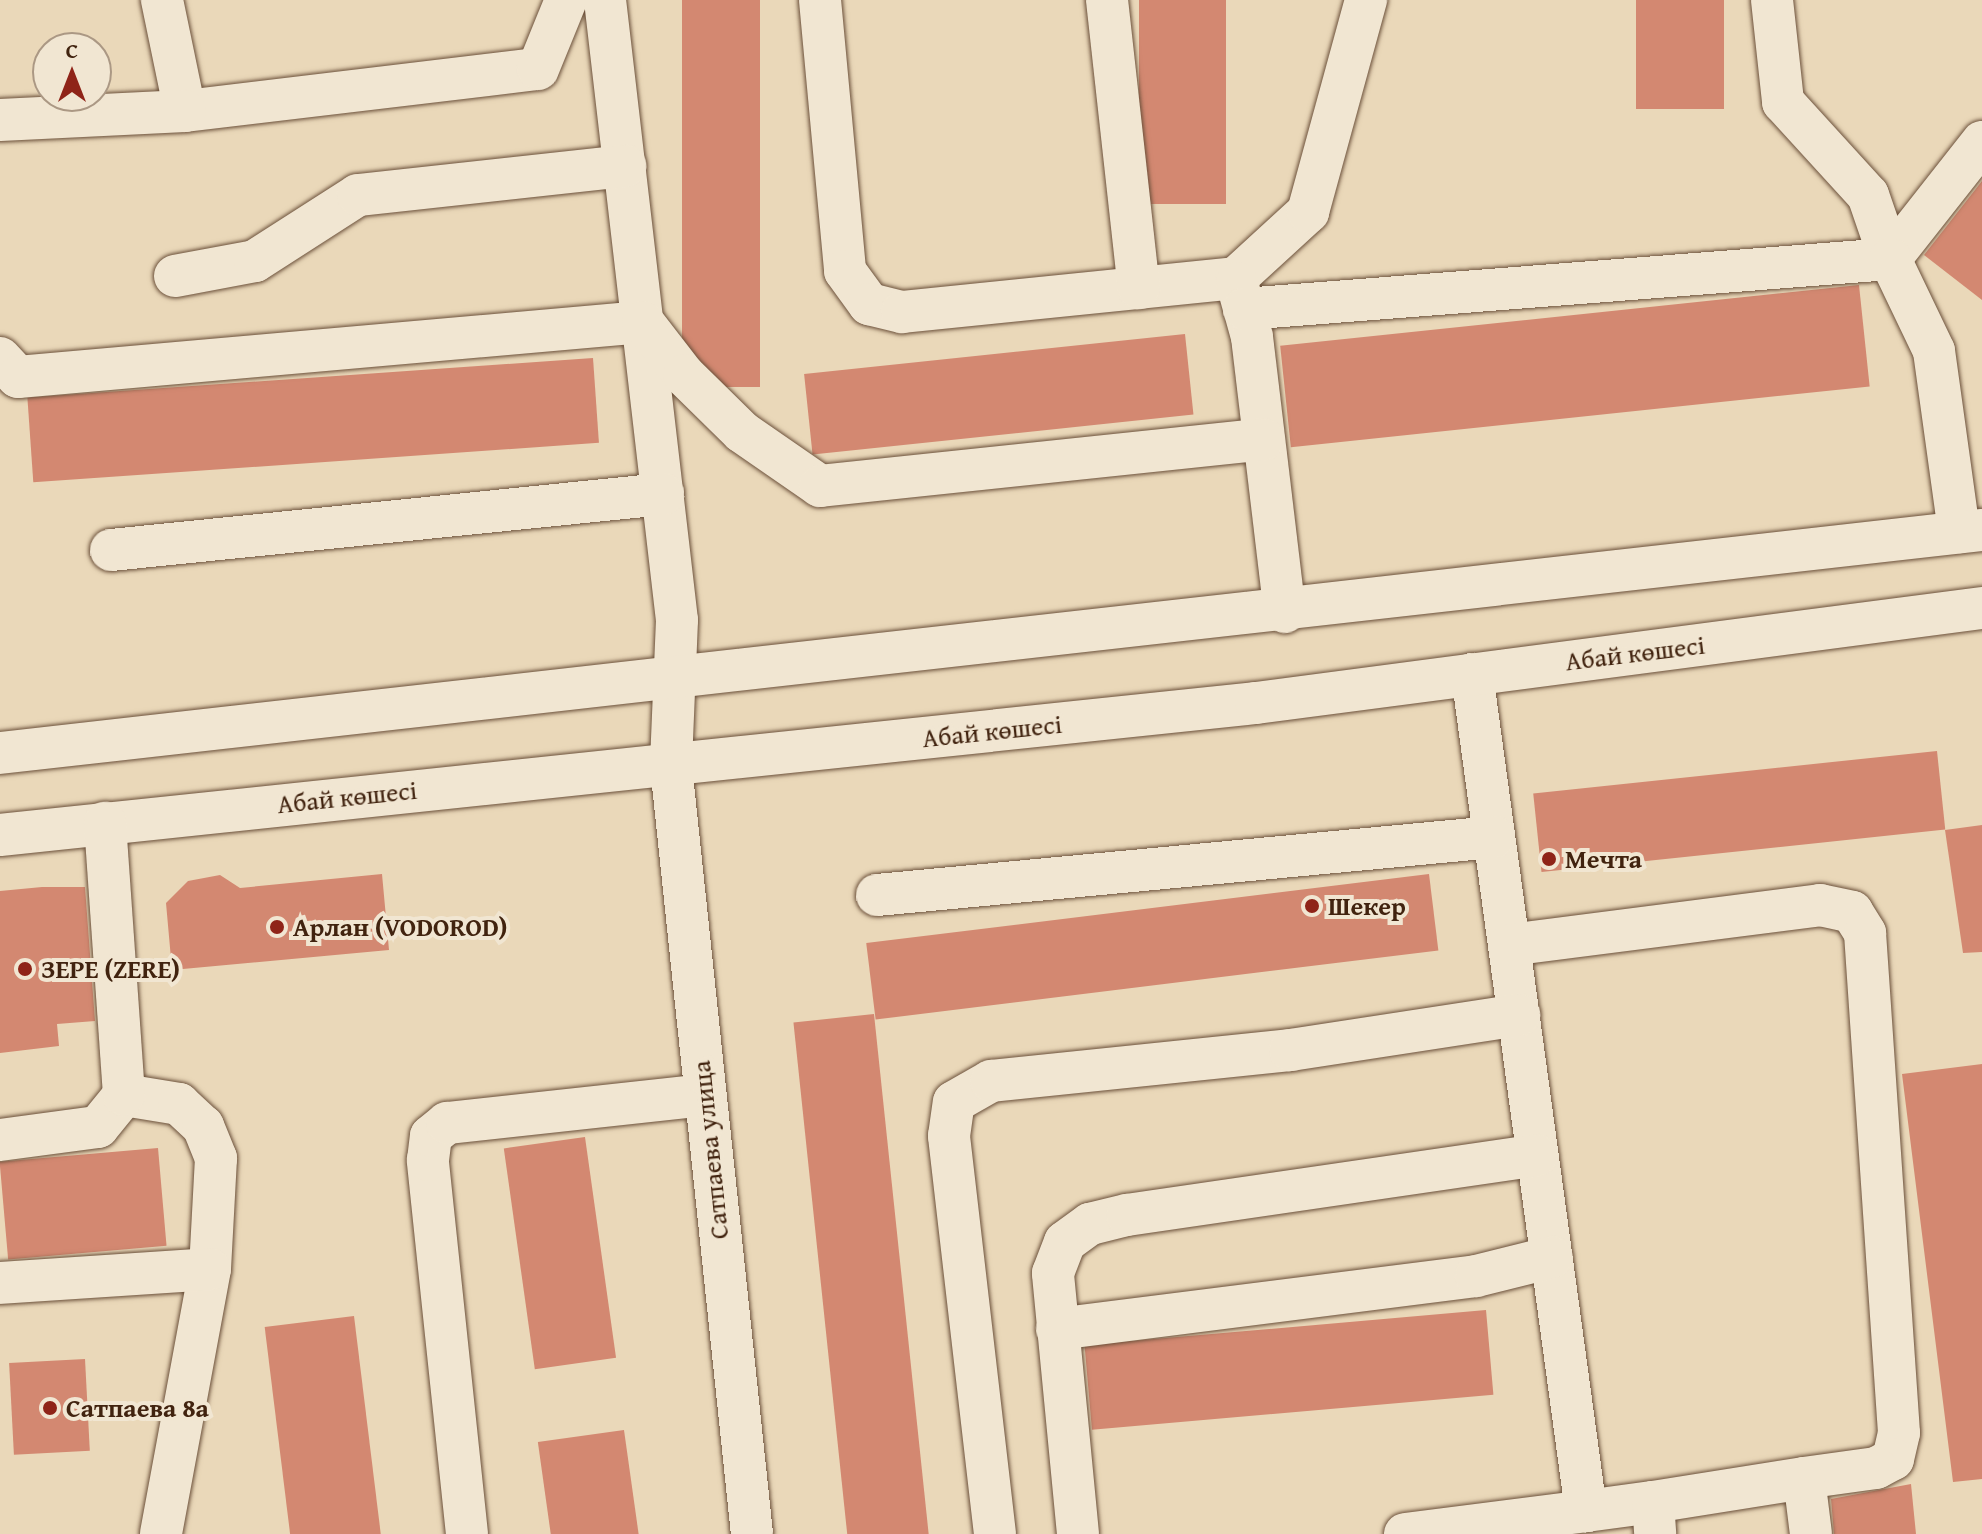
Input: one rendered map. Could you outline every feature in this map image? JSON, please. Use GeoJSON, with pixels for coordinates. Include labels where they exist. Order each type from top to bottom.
{"type":"FeatureCollection","features":[{"type":"Feature","properties":{"kind":"street"},"geometry":{"type":"LineString","coordinates":[[162,0],[185,111]]}},
{"type":"Feature","properties":{"kind":"street"},"geometry":{"type":"LineString","coordinates":[[0,120],[185,111],[538,69],[566,0]]}},
{"type":"Feature","properties":{"kind":"street","name":"Сатпаева улица"},"geometry":{"type":"LineString","coordinates":[[605,0],[677,620],[670,682],[671,766],[703,1095],[752,1534]]}},
{"type":"Feature","properties":{"kind":"street"},"geometry":{"type":"LineString","coordinates":[[820,0],[845,271],[869,304],[902,312],[1139,288],[1240,293],[1890,259],[1982,142]]}},
{"type":"Feature","properties":{"kind":"street"},"geometry":{"type":"LineString","coordinates":[[1107,0],[1139,288]]}},
{"type":"Feature","properties":{"kind":"street"},"geometry":{"type":"LineString","coordinates":[[1285,612],[1264,439],[1240,293],[1308,212],[1366,0]]}},
{"type":"Feature","properties":{"kind":"street"},"geometry":{"type":"LineString","coordinates":[[0,753],[670,682],[1970,531],[1934,351],[1890,259],[1868,195],[1841,158],[1783,102],[1772,0]]}},
{"type":"Feature","properties":{"kind":"street"},"geometry":{"type":"LineString","coordinates":[[175,276],[255,261],[358,195],[625,166]]}},
{"type":"Feature","properties":{"kind":"street"},"geometry":{"type":"LineString","coordinates":[[0,358],[18,377],[643,322],[684,375],[742,432],[820,486],[1264,439]]}},
{"type":"Feature","properties":{"kind":"street"},"geometry":{"type":"LineString","coordinates":[[111,550],[663,494]]}},
{"type":"Feature","properties":{"kind":"street","name":"Абай көшесі"},"geometry":{"type":"LineString","coordinates":[[0,835],[671,766],[1472,674],[1982,608]]}},
{"type":"Feature","properties":{"kind":"street"},"geometry":{"type":"LineString","coordinates":[[1472,674],[1586,1511]]}},
{"type":"Feature","properties":{"kind":"street"},"geometry":{"type":"LineString","coordinates":[[0,1140],[98,1127],[124,1095],[105,823]]}},
{"type":"Feature","properties":{"kind":"street"},"geometry":{"type":"LineString","coordinates":[[877,895],[1494,837]]}},
{"type":"Feature","properties":{"kind":"street"},"geometry":{"type":"LineString","coordinates":[[1405,1534],[1586,1511],[1654,1518],[1804,1478],[1876,1468],[1893,1459],[1899,1433],[1865,933],[1852,912],[1820,905],[1509,945]]}},
{"type":"Feature","properties":{"kind":"street"},"geometry":{"type":"LineString","coordinates":[[995,1534],[949,1136],[954,1102],[991,1081],[1290,1050],[1519,1015]]}},
{"type":"Feature","properties":{"kind":"street"},"geometry":{"type":"LineString","coordinates":[[124,1095],[179,1104],[203,1126],[216,1158],[210,1269],[161,1534]]}},
{"type":"Feature","properties":{"kind":"street"},"geometry":{"type":"LineString","coordinates":[[467,1534],[428,1160],[431,1136],[447,1123],[703,1095]]}},
{"type":"Feature","properties":{"kind":"street"},"geometry":{"type":"LineString","coordinates":[[1078,1534],[1053,1273],[1065,1242],[1090,1224],[1537,1155]]}},
{"type":"Feature","properties":{"kind":"street"},"geometry":{"type":"LineString","coordinates":[[1057,1329],[1476,1276],[1552,1257]]}},
{"type":"Feature","properties":{"kind":"street"},"geometry":{"type":"LineString","coordinates":[[0,1283],[210,1269]]}},
{"type":"Feature","properties":{"kind":"street"},"geometry":{"type":"LineString","coordinates":[[1804,1478],[1811,1534]]}},
{"type":"Feature","properties":{"kind":"building"},"geometry":{"type":"Polygon","coordinates":[[[682,0],[760,0],[760,387],[682,387],[682,0]]]}},
{"type":"Feature","properties":{"kind":"building"},"geometry":{"type":"Polygon","coordinates":[[[1139,0],[1226,0],[1226,204],[1139,204],[1139,0]]]}},
{"type":"Feature","properties":{"kind":"building"},"geometry":{"type":"Polygon","coordinates":[[[1636,0],[1724,0],[1724,109],[1636,109],[1636,0]]]}},
{"type":"Feature","properties":{"kind":"building"},"geometry":{"type":"Polygon","coordinates":[[[1982,181],[1982,300],[1924,255],[1982,181]]]}},
{"type":"Feature","properties":{"kind":"building"},"geometry":{"type":"Polygon","coordinates":[[[1859,285],[1870,386],[1291,447],[1280,346],[1859,285]]]}},
{"type":"Feature","properties":{"kind":"building"},"geometry":{"type":"Polygon","coordinates":[[[1185,334],[1193,415],[813,455],[804,374],[1185,334]]]}},
{"type":"Feature","properties":{"kind":"building"},"geometry":{"type":"Polygon","coordinates":[[[593,358],[599,443],[33,482],[27,398],[593,358]]]}},
{"type":"Feature","properties":{"kind":"building"},"geometry":{"type":"Polygon","coordinates":[[[1937,751],[1945,830],[1541,872],[1533,793],[1937,751]]]}},
{"type":"Feature","properties":{"kind":"building"},"geometry":{"type":"Polygon","coordinates":[[[1982,825],[1982,952],[1963,953],[1945,830],[1982,825]]]}},
{"type":"Feature","properties":{"kind":"building","name":"Арлан (VODOROD)"},"geometry":{"type":"Polygon","coordinates":[[[382,874],[389,950],[172,970],[166,903],[188,881],[220,875],[240,888],[382,874]]]}},
{"type":"Feature","properties":{"kind":"building"},"geometry":{"type":"Polygon","coordinates":[[[1429,874],[1438,950],[876,1020],[866,943],[1429,874]]]}},
{"type":"Feature","properties":{"kind":"building"},"geometry":{"type":"Polygon","coordinates":[[[85,887],[95,1021],[57,1024],[59,1046],[0,1053],[0,891],[85,887]]]}},
{"type":"Feature","properties":{"kind":"building"},"geometry":{"type":"Polygon","coordinates":[[[874,1014],[929,1534],[847,1534],[793,1022],[874,1014]]]}},
{"type":"Feature","properties":{"kind":"building"},"geometry":{"type":"Polygon","coordinates":[[[1982,1064],[1982,1479],[1953,1482],[1902,1074],[1982,1064]]]}},
{"type":"Feature","properties":{"kind":"building"},"geometry":{"type":"Polygon","coordinates":[[[585,1137],[616,1358],[535,1369],[504,1148],[585,1137]]]}},
{"type":"Feature","properties":{"kind":"building"},"geometry":{"type":"Polygon","coordinates":[[[158,1148],[167,1246],[8,1259],[0,1162],[158,1148]]]}},
{"type":"Feature","properties":{"kind":"building"},"geometry":{"type":"Polygon","coordinates":[[[1486,1310],[1493,1395],[1092,1430],[1085,1345],[1486,1310]]]}},
{"type":"Feature","properties":{"kind":"building"},"geometry":{"type":"Polygon","coordinates":[[[354,1316],[381,1534],[290,1534],[265,1327],[354,1316]]]}},
{"type":"Feature","properties":{"kind":"building","name":"Сатпаева 8а"},"geometry":{"type":"Polygon","coordinates":[[[85,1359],[90,1451],[14,1455],[9,1363],[85,1359]]]}},
{"type":"Feature","properties":{"kind":"building"},"geometry":{"type":"Polygon","coordinates":[[[624,1430],[639,1534],[551,1534],[538,1442],[624,1430]]]}},
{"type":"Feature","properties":{"kind":"building"},"geometry":{"type":"Polygon","coordinates":[[[1911,1484],[1916,1534],[1834,1534],[1831,1499],[1911,1484]]]}},
{"type":"Feature","properties":{"kind":"place","name":"Мечта"},"geometry":{"type":"Point","coordinates":[1549,859]}},
{"type":"Feature","properties":{"kind":"place","name":"Шекер"},"geometry":{"type":"Point","coordinates":[1312,906]}},
{"type":"Feature","properties":{"kind":"place","name":"Арлан (VODOROD)"},"geometry":{"type":"Point","coordinates":[277,927]}},
{"type":"Feature","properties":{"kind":"place","name":"ЗЕРЕ (ZERE)"},"geometry":{"type":"Point","coordinates":[25,969]}},
{"type":"Feature","properties":{"kind":"place","name":"Сатпаева 8а"},"geometry":{"type":"Point","coordinates":[50,1408]}}]}
